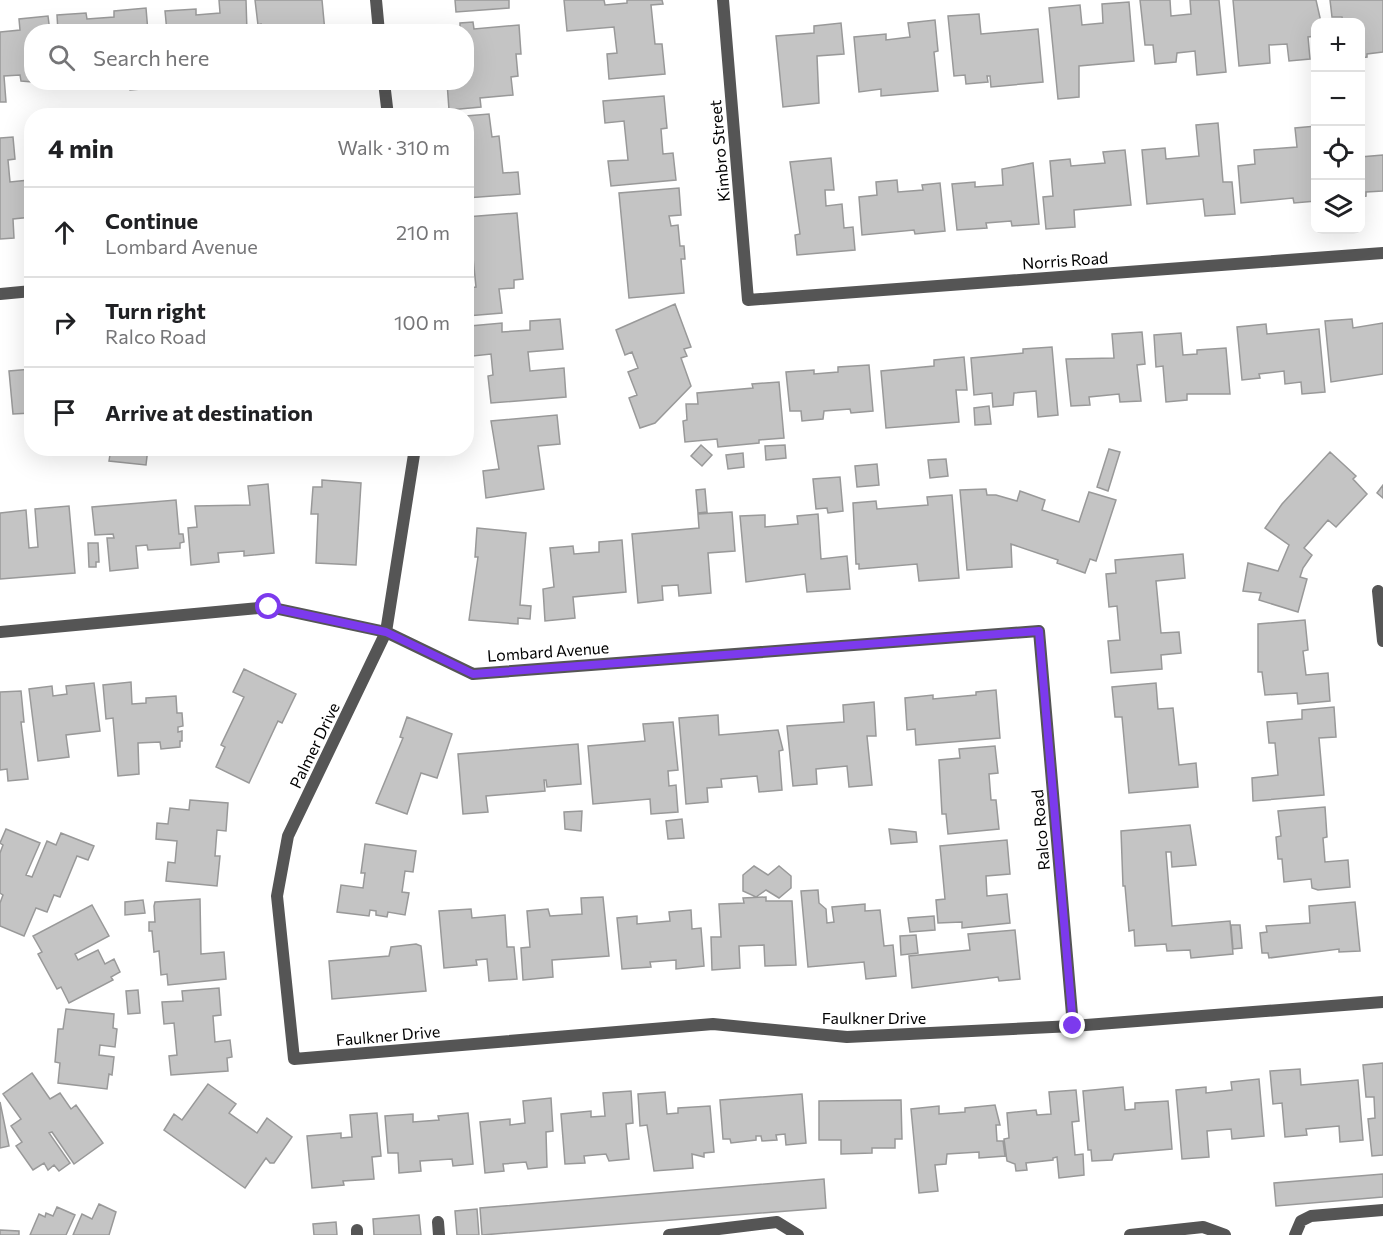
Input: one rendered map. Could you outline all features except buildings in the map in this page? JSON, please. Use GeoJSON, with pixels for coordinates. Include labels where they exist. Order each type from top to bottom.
{"type":"FeatureCollection","features":[{"type":"Feature","properties":{"kind":"street"},"geometry":{"type":"LineString","coordinates":[[376,0],[379,24]]}},
{"type":"Feature","properties":{"kind":"street","name":"Kimbro Street"},"geometry":{"type":"LineString","coordinates":[[723,0],[748,300]]}},
{"type":"Feature","properties":{"kind":"street"},"geometry":{"type":"LineString","coordinates":[[385,90],[387,108]]}},
{"type":"Feature","properties":{"kind":"street","name":"Norris Road"},"geometry":{"type":"LineString","coordinates":[[748,300],[1383,253]]}},
{"type":"Feature","properties":{"kind":"street"},"geometry":{"type":"LineString","coordinates":[[0,294],[24,292]]}},
{"type":"Feature","properties":{"kind":"street","name":"Palmer Drive"},"geometry":{"type":"LineString","coordinates":[[294,1059],[277,896],[288,836],[386,632],[415,456]]}},
{"type":"Feature","properties":{"kind":"street"},"geometry":{"type":"LineString","coordinates":[[1378,591],[1383,641]]}},
{"type":"Feature","properties":{"kind":"street","name":"Lombard Avenue"},"geometry":{"type":"LineString","coordinates":[[0,632],[269,607],[386,632],[473,674],[1039,631]]}},
{"type":"Feature","properties":{"kind":"street","name":"Ralco Road"},"geometry":{"type":"LineString","coordinates":[[1039,631],[1073,1026]]}},
{"type":"Feature","properties":{"kind":"street","name":"Faulkner Drive"},"geometry":{"type":"LineString","coordinates":[[294,1059],[713,1024],[847,1037],[1073,1026],[1383,1002]]}},
{"type":"Feature","properties":{"kind":"street"},"geometry":{"type":"LineString","coordinates":[[1295,1235],[1301,1221],[1311,1216],[1383,1210]]}},
{"type":"Feature","properties":{"kind":"street"},"geometry":{"type":"LineString","coordinates":[[669,1235],[777,1222],[798,1235]]}},
{"type":"Feature","properties":{"kind":"street"},"geometry":{"type":"LineString","coordinates":[[1130,1235],[1203,1227],[1225,1235]]}},
{"type":"Feature","properties":{"kind":"route"},"geometry":{"type":"LineString","coordinates":[[269,607],[386,632],[473,674],[1039,631],[1073,1026]]}}]}
